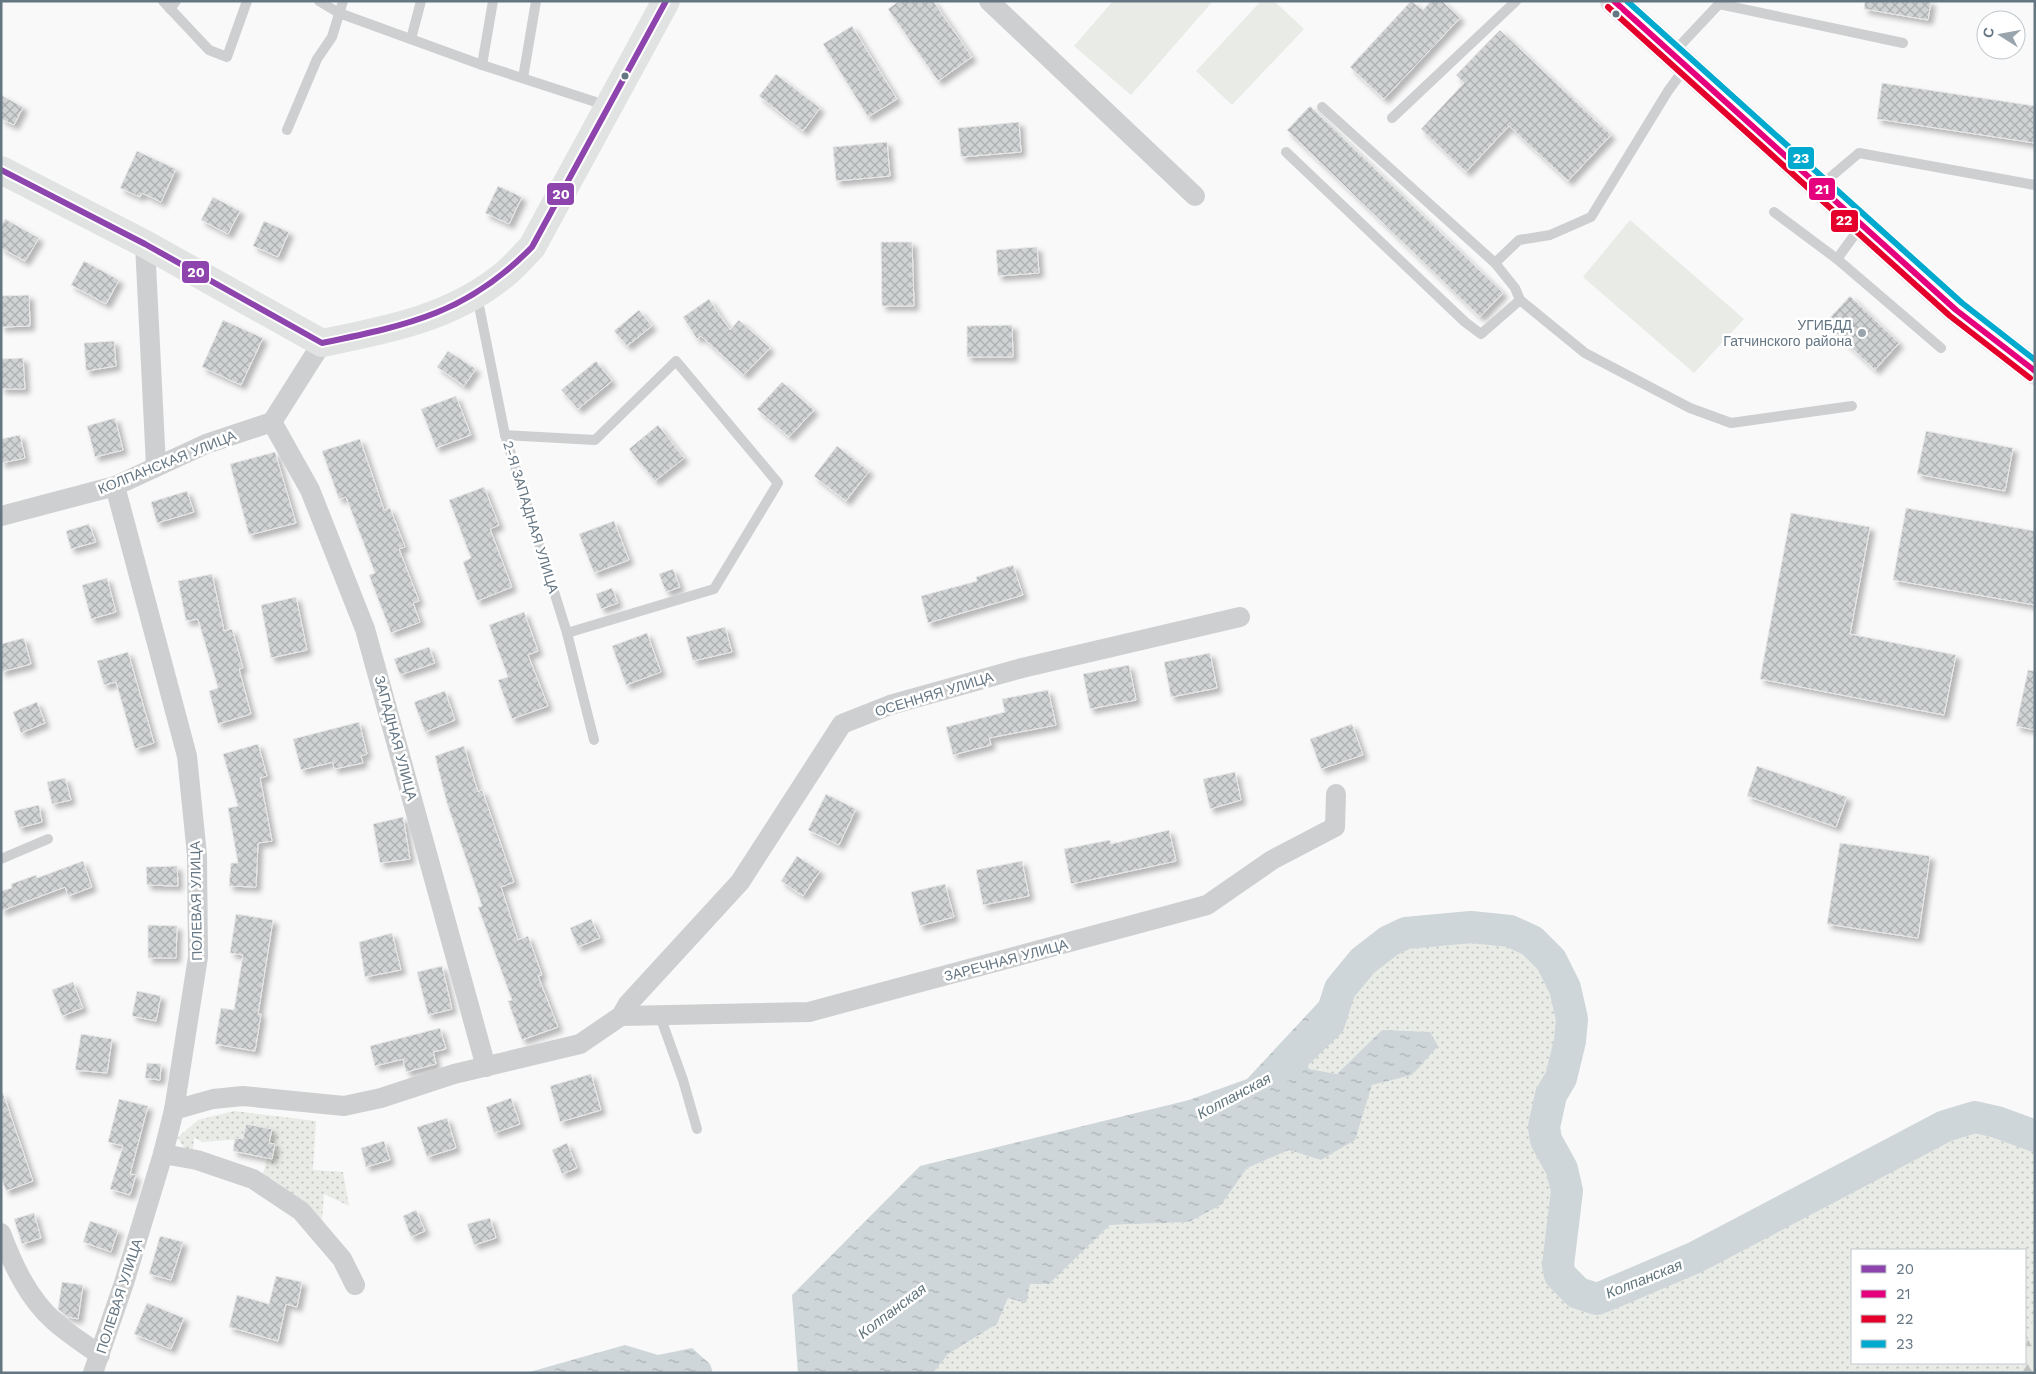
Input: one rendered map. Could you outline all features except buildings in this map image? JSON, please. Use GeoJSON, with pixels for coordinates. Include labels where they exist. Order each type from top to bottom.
{"type":"FeatureCollection","features":[{"type":"Feature","properties":{"kind":"street"},"geometry":{"type":"LineString","coordinates":[[1,170],[145,244],[322,344],[408,325],[444,312],[476,293],[505,274],[532,247],[666,1]]}},
{"type":"Feature","properties":{"kind":"street"},"geometry":{"type":"LineString","coordinates":[[989,1],[1195,196]]}},
{"type":"Feature","properties":{"kind":"street"},"geometry":{"type":"LineString","coordinates":[[1614,1],[1678,61],[1956,310],[2035,371]]}},
{"type":"Feature","properties":{"kind":"street"},"geometry":{"type":"LineString","coordinates":[[145,244],[156,466]]}},
{"type":"Feature","properties":{"kind":"street"},"geometry":{"type":"LineString","coordinates":[[272,422],[322,344]]}},
{"type":"Feature","properties":{"kind":"street","name":"КОЛПАНСКАЯ УЛИЦА"},"geometry":{"type":"LineString","coordinates":[[1,516],[114,486],[206,444],[272,422]]}},
{"type":"Feature","properties":{"kind":"street","name":"ЗАПАДНАЯ УЛИЦА"},"geometry":{"type":"LineString","coordinates":[[272,422],[310,490],[365,629],[486,1067]]}},
{"type":"Feature","properties":{"kind":"street","name":"ПОЛЕВАЯ УЛИЦА"},"geometry":{"type":"LineString","coordinates":[[97,1364],[163,1154],[174,1110],[198,957],[197,855],[187,756],[114,486]]}},
{"type":"Feature","properties":{"kind":"street","name":"ОСЕННЯЯ УЛИЦА"},"geometry":{"type":"LineString","coordinates":[[621,1016],[628,1004],[740,882],[842,724],[890,705],[1022,668],[1240,617]]}},
{"type":"Feature","properties":{"kind":"street","name":"ЗАРЕЧНАЯ УЛИЦА"},"geometry":{"type":"LineString","coordinates":[[621,1016],[810,1012],[1208,905],[1272,860],[1335,827],[1336,794]]}},
{"type":"Feature","properties":{"kind":"street"},"geometry":{"type":"LineString","coordinates":[[174,1110],[213,1099],[243,1096],[344,1106],[381,1098],[454,1074],[580,1044],[621,1016]]}},
{"type":"Feature","properties":{"kind":"street"},"geometry":{"type":"LineString","coordinates":[[163,1154],[193,1156],[253,1179],[301,1211],[342,1259],[355,1285]]}},
{"type":"Feature","properties":{"kind":"street"},"geometry":{"type":"LineString","coordinates":[[1,1233],[11,1258],[30,1294],[53,1321],[97,1364]]}},
{"type":"Feature","properties":{"kind":"lane"},"geometry":{"type":"LineString","coordinates":[[163,1],[173,5],[209,50],[227,57],[247,1]]}},
{"type":"Feature","properties":{"kind":"lane"},"geometry":{"type":"LineString","coordinates":[[319,1],[339,13],[482,65],[609,106]]}},
{"type":"Feature","properties":{"kind":"lane"},"geometry":{"type":"LineString","coordinates":[[287,130],[318,60],[332,37],[343,1]]}},
{"type":"Feature","properties":{"kind":"lane"},"geometry":{"type":"LineString","coordinates":[[411,39],[421,1]]}},
{"type":"Feature","properties":{"kind":"lane"},"geometry":{"type":"LineString","coordinates":[[482,65],[494,1]]}},
{"type":"Feature","properties":{"kind":"lane"},"geometry":{"type":"LineString","coordinates":[[1392,118],[1516,1]]}},
{"type":"Feature","properties":{"kind":"lane"},"geometry":{"type":"LineString","coordinates":[[523,78],[536,2]]}},
{"type":"Feature","properties":{"kind":"lane"},"geometry":{"type":"LineString","coordinates":[[1495,263],[1519,240],[1550,235],[1591,217],[1668,91],[1678,61],[1719,4],[1903,43]]}},
{"type":"Feature","properties":{"kind":"lane"},"geometry":{"type":"LineString","coordinates":[[1322,108],[1495,263],[1515,288],[1520,300],[1585,353],[1690,408],[1731,423],[1852,406]]}},
{"type":"Feature","properties":{"kind":"lane"},"geometry":{"type":"LineString","coordinates":[[1286,152],[1465,322],[1481,334],[1520,300]]}},
{"type":"Feature","properties":{"kind":"lane"},"geometry":{"type":"LineString","coordinates":[[1819,187],[1859,153],[2035,185]]}},
{"type":"Feature","properties":{"kind":"lane"},"geometry":{"type":"LineString","coordinates":[[1774,212],[1837,259],[1941,348]]}},
{"type":"Feature","properties":{"kind":"lane"},"geometry":{"type":"LineString","coordinates":[[1837,259],[1862,225]]}},
{"type":"Feature","properties":{"kind":"lane","name":"2-Я ЗАПАДНАЯ УЛИЦА"},"geometry":{"type":"LineString","coordinates":[[476,293],[505,435],[567,633],[594,740]]}},
{"type":"Feature","properties":{"kind":"lane"},"geometry":{"type":"LineString","coordinates":[[505,435],[595,440],[676,361],[778,483],[714,589],[567,633]]}},
{"type":"Feature","properties":{"kind":"lane"},"geometry":{"type":"LineString","coordinates":[[1,859],[48,840]]}},
{"type":"Feature","properties":{"kind":"lane"},"geometry":{"type":"LineString","coordinates":[[660,1016],[684,1080],[697,1129]]}},
{"type":"Feature","properties":{"kind":"green space"},"geometry":{"type":"Polygon","coordinates":[[[1113,1],[1213,1],[1131,95],[1074,46],[1113,1]]]}},
{"type":"Feature","properties":{"kind":"green space"},"geometry":{"type":"Polygon","coordinates":[[[1261,1],[1274,1],[1304,29],[1232,105],[1196,71],[1261,1]]]}},
{"type":"Feature","properties":{"kind":"green space"},"geometry":{"type":"Polygon","coordinates":[[[1630,220],[1744,319],[1694,373],[1583,277],[1630,220]]]}},
{"type":"Feature","properties":{"kind":"green space"},"geometry":{"type":"Polygon","coordinates":[[[1471,927],[1510,931],[1532,941],[1551,960],[1565,988],[1572,1019],[1570,1041],[1561,1078],[1551,1095],[1544,1127],[1546,1140],[1562,1169],[1567,1191],[1558,1265],[1561,1275],[1578,1293],[1597,1299],[1696,1257],[1945,1126],[1975,1117],[1997,1122],[2035,1136],[2035,1314],[2026,1346],[2026,1249],[1851,1249],[1851,1364],[2021,1364],[2018,1373],[933,1373],[948,1354],[997,1324],[1008,1298],[1030,1284],[1049,1284],[1110,1225],[1189,1222],[1221,1205],[1247,1168],[1289,1150],[1321,1160],[1354,1140],[1372,1085],[1412,1075],[1382,1030],[1337,1074],[1309,1069],[1306,1057],[1345,985],[1357,968],[1371,954],[1387,942],[1406,933],[1438,928],[1471,927]]]}},
{"type":"Feature","properties":{"kind":"green space"},"geometry":{"type":"Polygon","coordinates":[[[234,1111],[316,1121],[313,1170],[343,1172],[349,1206],[324,1194],[322,1220],[263,1175],[267,1158],[272,1159],[275,1145],[269,1143],[272,1129],[246,1124],[243,1139],[203,1142],[194,1138],[193,1150],[187,1151],[177,1138],[198,1120],[234,1111]]]}},
{"type":"Feature","properties":{"kind":"green space"},"geometry":{"type":"Polygon","coordinates":[[[2035,1314],[2035,1373],[2018,1373],[2021,1364],[2026,1364],[2026,1346],[2035,1314]]]}},
{"type":"Feature","properties":{"kind":"water"},"geometry":{"type":"Polygon","coordinates":[[[1340,989],[1306,1057],[1309,1069],[1337,1074],[1382,1030],[1430,1032],[1438,1046],[1412,1075],[1372,1085],[1355,1140],[1321,1160],[1289,1150],[1247,1168],[1221,1205],[1189,1222],[1110,1225],[1049,1284],[1030,1284],[1026,1303],[1008,1298],[997,1324],[948,1354],[933,1373],[798,1373],[792,1295],[920,1166],[1189,1100],[1247,1079],[1330,990],[1340,989]]]}},
{"type":"Feature","properties":{"kind":"water"},"geometry":{"type":"Polygon","coordinates":[[[625,1345],[658,1355],[692,1348],[710,1364],[713,1373],[526,1373],[625,1345]]]}},
{"type":"Feature","properties":{"kind":"waterway","name":"Колпанская"},"geometry":{"type":"LineString","coordinates":[[1285,1065],[1329,1023],[1340,989],[1363,961],[1389,941],[1406,933],[1471,927],[1510,931],[1532,941],[1551,960],[1565,988],[1572,1019],[1570,1041],[1561,1078],[1551,1095],[1544,1127],[1546,1140],[1562,1169],[1567,1191],[1558,1265],[1560,1275],[1578,1293],[1597,1299],[1696,1257],[1945,1126],[1975,1117],[1997,1122],[2035,1136]]}},
{"type":"Feature","properties":{"kind":"transit line","name":"20"},"geometry":{"type":"LineString","coordinates":[[1,170],[145,244],[322,343],[383,330],[436,313],[460,302],[508,269],[532,247],[666,1]]}},
{"type":"Feature","properties":{"kind":"transit line","name":"21"},"geometry":{"type":"LineString","coordinates":[[1614,1],[1956,310],[2035,371]]}},
{"type":"Feature","properties":{"kind":"transit line","name":"23"},"geometry":{"type":"LineString","coordinates":[[1627,1],[1962,303],[2035,360]]}},
{"type":"Feature","properties":{"kind":"transit line","name":"22"},"geometry":{"type":"LineString","coordinates":[[1608,7],[1950,316],[2030,378]]}},
{"type":"Feature","properties":{"kind":"place","name":"УГИБДД Гатчинского района"},"geometry":{"type":"Point","coordinates":[1862,333]}}]}
